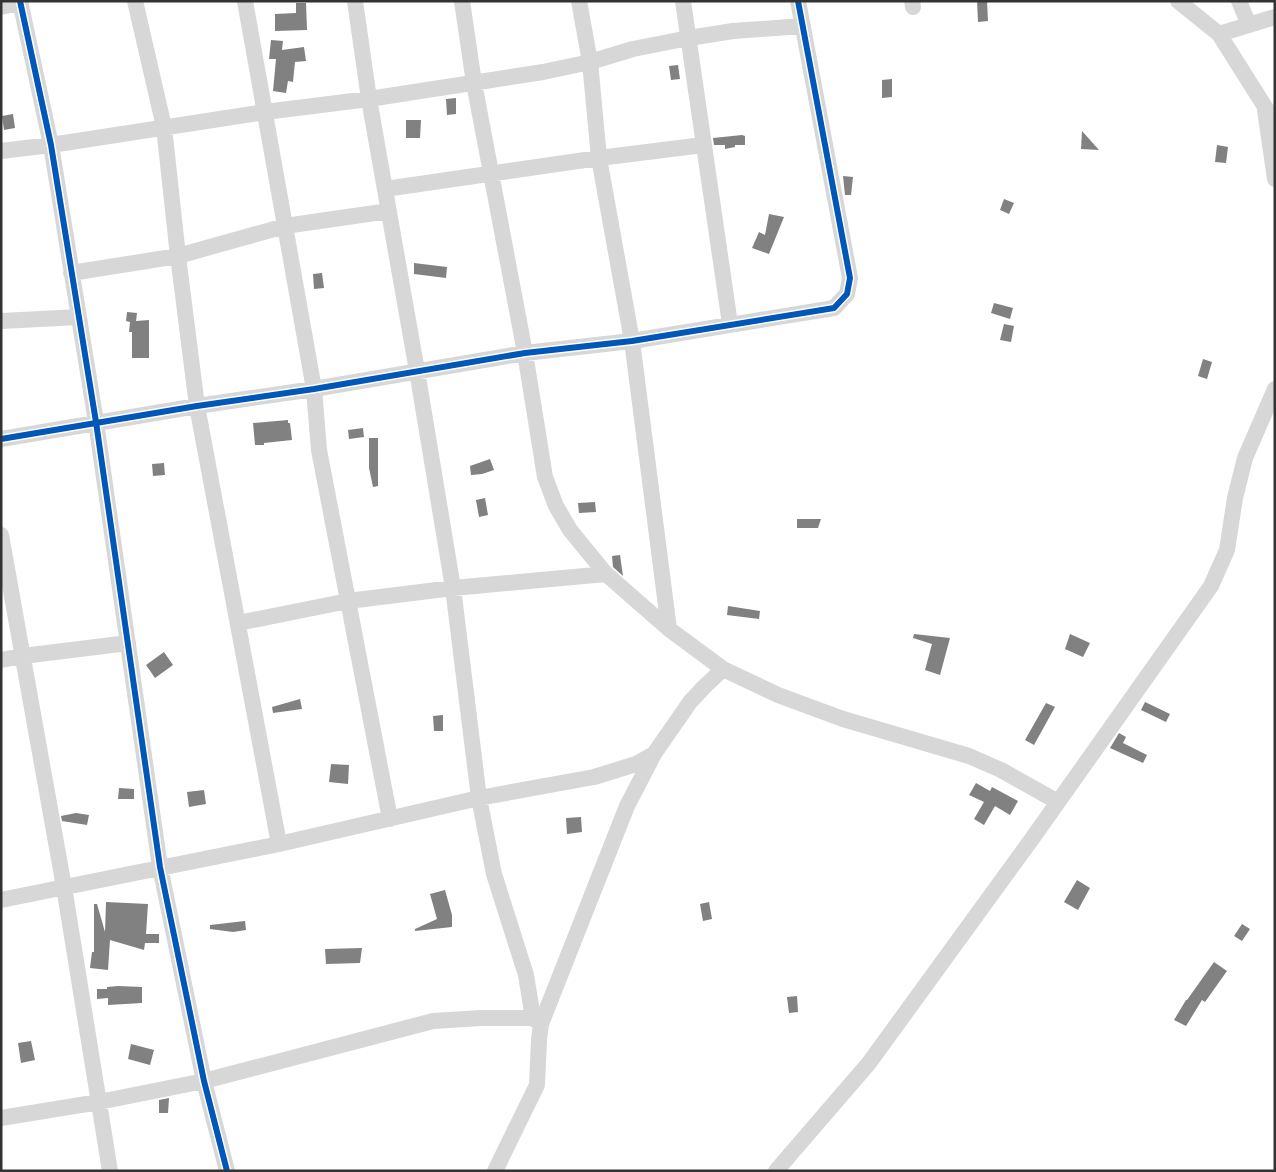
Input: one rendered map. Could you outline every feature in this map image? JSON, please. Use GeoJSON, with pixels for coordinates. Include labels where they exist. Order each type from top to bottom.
{"type":"FeatureCollection","features":[{"type":"Feature","properties":{"kind":"street"},"geometry":{"type":"LineString","coordinates":[[136,1],[164,127],[197,406],[279,844]]}},
{"type":"Feature","properties":{"kind":"street"},"geometry":{"type":"LineString","coordinates":[[245,1],[314,389],[319,450],[390,820]]}},
{"type":"Feature","properties":{"kind":"street"},"geometry":{"type":"LineString","coordinates":[[355,1],[369,100],[453,588],[480,798],[494,874],[526,975],[537,1021],[539,1040],[537,1086],[495,1171]]}},
{"type":"Feature","properties":{"kind":"street"},"geometry":{"type":"LineString","coordinates":[[462,1],[474,83],[525,354],[545,477],[556,506],[570,530],[606,574],[669,629],[723,669],[778,695],[843,719],[969,756],[1000,770],[1058,802]]}},
{"type":"Feature","properties":{"kind":"street"},"geometry":{"type":"LineString","coordinates":[[579,1],[590,62],[599,158],[632,341],[669,629]]}},
{"type":"Feature","properties":{"kind":"street"},"geometry":{"type":"LineString","coordinates":[[683,1],[730,324]]}},
{"type":"Feature","properties":{"kind":"street"},"geometry":{"type":"LineString","coordinates":[[1,438],[525,354],[632,341],[834,308],[847,294],[850,278],[798,1]]}},
{"type":"Feature","properties":{"kind":"street"},"geometry":{"type":"LineString","coordinates":[[1178,1],[1219,34],[1275,121]]}},
{"type":"Feature","properties":{"kind":"street"},"geometry":{"type":"LineString","coordinates":[[1239,1],[1249,25]]}},
{"type":"Feature","properties":{"kind":"street"},"geometry":{"type":"LineString","coordinates":[[1,7],[20,2],[51,145],[96,422],[160,867],[204,1081],[227,1171]]}},
{"type":"Feature","properties":{"kind":"street"},"geometry":{"type":"LineString","coordinates":[[1219,34],[1275,17]]}},
{"type":"Feature","properties":{"kind":"street"},"geometry":{"type":"LineString","coordinates":[[1,151],[265,112],[369,100],[543,72],[590,62],[633,49],[689,38],[734,31],[803,26]]}},
{"type":"Feature","properties":{"kind":"street"},"geometry":{"type":"LineString","coordinates":[[1265,107],[1275,179]]}},
{"type":"Feature","properties":{"kind":"street"},"geometry":{"type":"LineString","coordinates":[[385,189],[703,145]]}},
{"type":"Feature","properties":{"kind":"street"},"geometry":{"type":"LineString","coordinates":[[72,274],[178,256],[285,226],[388,211]]}},
{"type":"Feature","properties":{"kind":"street"},"geometry":{"type":"LineString","coordinates":[[1,321],[78,317]]}},
{"type":"Feature","properties":{"kind":"street"},"geometry":{"type":"LineString","coordinates":[[776,1171],[869,1063],[1058,802],[1211,586],[1227,550],[1235,498],[1245,458],[1275,389]]}},
{"type":"Feature","properties":{"kind":"street"},"geometry":{"type":"LineString","coordinates":[[1,535],[64,887],[110,1171]]}},
{"type":"Feature","properties":{"kind":"street"},"geometry":{"type":"LineString","coordinates":[[238,623],[348,601],[453,588],[606,574]]}},
{"type":"Feature","properties":{"kind":"street"},"geometry":{"type":"LineString","coordinates":[[1,660],[128,643]]}},
{"type":"Feature","properties":{"kind":"street"},"geometry":{"type":"LineString","coordinates":[[537,1021],[627,806],[654,754],[690,702],[723,669]]}},
{"type":"Feature","properties":{"kind":"street"},"geometry":{"type":"LineString","coordinates":[[1,900],[279,844],[480,798],[594,777],[636,764],[654,754]]}},
{"type":"Feature","properties":{"kind":"street"},"geometry":{"type":"LineString","coordinates":[[1,1118],[99,1102],[204,1081],[433,1021],[481,1018],[537,1021]]}},
{"type":"Feature","properties":{"kind":"building"},"geometry":{"type":"Polygon","coordinates":[[[977,1],[987,1],[988,21],[978,22],[977,1]]]}},
{"type":"Feature","properties":{"kind":"building"},"geometry":{"type":"Polygon","coordinates":[[[296,3],[306,3],[307,30],[275,31],[275,14],[296,13],[296,3]]]}},
{"type":"Feature","properties":{"kind":"building"},"geometry":{"type":"Polygon","coordinates":[[[271,40],[283,41],[282,50],[304,47],[306,61],[295,62],[293,82],[288,81],[286,93],[273,91],[276,59],[269,59],[271,40]]]}},
{"type":"Feature","properties":{"kind":"building"},"geometry":{"type":"Polygon","coordinates":[[[678,65],[680,79],[671,80],[669,66],[678,65]]]}},
{"type":"Feature","properties":{"kind":"building"},"geometry":{"type":"Polygon","coordinates":[[[892,79],[892,97],[882,98],[882,80],[892,79]]]}},
{"type":"Feature","properties":{"kind":"building"},"geometry":{"type":"Polygon","coordinates":[[[456,98],[456,114],[447,115],[446,99],[456,98]]]}},
{"type":"Feature","properties":{"kind":"building"},"geometry":{"type":"Polygon","coordinates":[[[13,114],[15,128],[4,130],[2,116],[13,114]]]}},
{"type":"Feature","properties":{"kind":"building"},"geometry":{"type":"Polygon","coordinates":[[[406,120],[421,120],[420,138],[406,138],[406,120]]]}},
{"type":"Feature","properties":{"kind":"building"},"geometry":{"type":"Polygon","coordinates":[[[1082,131],[1099,150],[1081,149],[1082,131]]]}},
{"type":"Feature","properties":{"kind":"building"},"geometry":{"type":"Polygon","coordinates":[[[745,136],[745,145],[735,145],[735,147],[725,149],[725,145],[714,145],[713,138],[745,136]]]}},
{"type":"Feature","properties":{"kind":"building"},"geometry":{"type":"Polygon","coordinates":[[[1217,145],[1228,147],[1226,163],[1215,162],[1217,145]]]}},
{"type":"Feature","properties":{"kind":"building"},"geometry":{"type":"Polygon","coordinates":[[[843,176],[853,177],[851,195],[845,195],[843,176]]]}},
{"type":"Feature","properties":{"kind":"building"},"geometry":{"type":"Polygon","coordinates":[[[1004,199],[1014,203],[1009,214],[1000,210],[1004,199]]]}},
{"type":"Feature","properties":{"kind":"building"},"geometry":{"type":"Polygon","coordinates":[[[769,214],[784,217],[769,254],[752,248],[759,232],[765,235],[769,214]]]}},
{"type":"Feature","properties":{"kind":"building"},"geometry":{"type":"Polygon","coordinates":[[[414,263],[447,267],[446,278],[414,274],[414,263]]]}},
{"type":"Feature","properties":{"kind":"building"},"geometry":{"type":"Polygon","coordinates":[[[322,273],[324,288],[314,289],[313,274],[322,273]]]}},
{"type":"Feature","properties":{"kind":"building"},"geometry":{"type":"Polygon","coordinates":[[[994,303],[1013,308],[1010,319],[991,313],[994,303]]]}},
{"type":"Feature","properties":{"kind":"building"},"geometry":{"type":"Polygon","coordinates":[[[127,312],[137,313],[136,321],[149,320],[149,358],[132,358],[132,332],[129,332],[130,322],[126,321],[127,312]]]}},
{"type":"Feature","properties":{"kind":"building"},"geometry":{"type":"Polygon","coordinates":[[[1004,324],[1014,326],[1011,342],[1000,340],[1004,324]]]}},
{"type":"Feature","properties":{"kind":"building"},"geometry":{"type":"Polygon","coordinates":[[[1203,359],[1212,362],[1207,379],[1198,376],[1203,359]]]}},
{"type":"Feature","properties":{"kind":"building"},"geometry":{"type":"Polygon","coordinates":[[[288,420],[292,440],[255,445],[253,423],[288,420]]]}},
{"type":"Feature","properties":{"kind":"building"},"geometry":{"type":"Polygon","coordinates":[[[363,428],[364,437],[349,439],[348,430],[363,428]]]}},
{"type":"Feature","properties":{"kind":"building"},"geometry":{"type":"Polygon","coordinates":[[[369,438],[378,438],[378,486],[373,487],[369,468],[369,438]]]}},
{"type":"Feature","properties":{"kind":"building"},"geometry":{"type":"Polygon","coordinates":[[[490,459],[494,470],[471,475],[470,466],[490,459]]]}},
{"type":"Feature","properties":{"kind":"building"},"geometry":{"type":"Polygon","coordinates":[[[164,463],[165,475],[153,476],[152,464],[164,463]]]}},
{"type":"Feature","properties":{"kind":"building"},"geometry":{"type":"Polygon","coordinates":[[[485,498],[488,515],[479,517],[476,500],[485,498]]]}},
{"type":"Feature","properties":{"kind":"building"},"geometry":{"type":"Polygon","coordinates":[[[595,502],[596,512],[579,513],[578,503],[595,502]]]}},
{"type":"Feature","properties":{"kind":"building"},"geometry":{"type":"Polygon","coordinates":[[[797,519],[821,519],[818,528],[797,528],[797,519]]]}},
{"type":"Feature","properties":{"kind":"building"},"geometry":{"type":"Polygon","coordinates":[[[620,555],[623,576],[613,567],[612,556],[620,555]]]}},
{"type":"Feature","properties":{"kind":"building"},"geometry":{"type":"Polygon","coordinates":[[[728,606],[760,611],[759,619],[727,615],[728,606]]]}},
{"type":"Feature","properties":{"kind":"building"},"geometry":{"type":"Polygon","coordinates":[[[914,634],[950,638],[940,675],[925,670],[932,644],[913,638],[914,634]]]}},
{"type":"Feature","properties":{"kind":"building"},"geometry":{"type":"Polygon","coordinates":[[[1070,634],[1090,643],[1083,657],[1065,649],[1070,634]]]}},
{"type":"Feature","properties":{"kind":"building"},"geometry":{"type":"Polygon","coordinates":[[[164,652],[173,665],[155,678],[146,665],[164,652]]]}},
{"type":"Feature","properties":{"kind":"building"},"geometry":{"type":"Polygon","coordinates":[[[300,699],[302,709],[273,713],[272,707],[300,699]]]}},
{"type":"Feature","properties":{"kind":"building"},"geometry":{"type":"Polygon","coordinates":[[[1145,702],[1170,714],[1166,722],[1141,710],[1145,702]]]}},
{"type":"Feature","properties":{"kind":"building"},"geometry":{"type":"Polygon","coordinates":[[[1046,703],[1055,707],[1034,745],[1025,740],[1046,703]]]}},
{"type":"Feature","properties":{"kind":"building"},"geometry":{"type":"Polygon","coordinates":[[[443,715],[443,731],[434,731],[433,716],[443,715]]]}},
{"type":"Feature","properties":{"kind":"building"},"geometry":{"type":"Polygon","coordinates":[[[1119,733],[1126,737],[1123,743],[1147,755],[1143,763],[1110,748],[1119,733]]]}},
{"type":"Feature","properties":{"kind":"building"},"geometry":{"type":"Polygon","coordinates":[[[331,764],[349,765],[348,784],[329,782],[331,764]]]}},
{"type":"Feature","properties":{"kind":"building"},"geometry":{"type":"Polygon","coordinates":[[[976,783],[990,791],[992,787],[1018,801],[1010,815],[995,806],[984,825],[974,819],[984,802],[969,795],[976,783]]]}},
{"type":"Feature","properties":{"kind":"building"},"geometry":{"type":"Polygon","coordinates":[[[119,788],[134,789],[134,799],[118,799],[119,788]]]}},
{"type":"Feature","properties":{"kind":"building"},"geometry":{"type":"Polygon","coordinates":[[[204,790],[206,804],[189,807],[187,792],[204,790]]]}},
{"type":"Feature","properties":{"kind":"building"},"geometry":{"type":"Polygon","coordinates":[[[76,813],[89,815],[87,825],[62,821],[61,816],[76,813]]]}},
{"type":"Feature","properties":{"kind":"building"},"geometry":{"type":"Polygon","coordinates":[[[581,817],[582,832],[567,834],[566,818],[581,817]]]}},
{"type":"Feature","properties":{"kind":"building"},"geometry":{"type":"Polygon","coordinates":[[[1077,880],[1090,888],[1078,910],[1064,902],[1077,880]]]}},
{"type":"Feature","properties":{"kind":"building"},"geometry":{"type":"Polygon","coordinates":[[[445,890],[452,915],[452,927],[415,931],[415,929],[437,919],[430,894],[445,890]]]}},
{"type":"Feature","properties":{"kind":"building"},"geometry":{"type":"Polygon","coordinates":[[[106,902],[148,904],[146,934],[159,934],[159,943],[145,943],[144,950],[110,940],[108,970],[90,968],[92,952],[94,952],[94,904],[97,904],[105,932],[106,902]]]}},
{"type":"Feature","properties":{"kind":"building"},"geometry":{"type":"Polygon","coordinates":[[[709,902],[712,919],[703,921],[700,904],[709,902]]]}},
{"type":"Feature","properties":{"kind":"building"},"geometry":{"type":"Polygon","coordinates":[[[245,921],[246,930],[233,932],[210,929],[210,925],[245,921]]]}},
{"type":"Feature","properties":{"kind":"building"},"geometry":{"type":"Polygon","coordinates":[[[1242,924],[1250,929],[1242,941],[1234,936],[1242,924]]]}},
{"type":"Feature","properties":{"kind":"building"},"geometry":{"type":"Polygon","coordinates":[[[362,948],[360,963],[326,964],[325,949],[362,948]]]}},
{"type":"Feature","properties":{"kind":"building"},"geometry":{"type":"Polygon","coordinates":[[[1214,962],[1227,971],[1205,1002],[1202,1000],[1186,1026],[1174,1020],[1186,1000],[1214,962]]]}},
{"type":"Feature","properties":{"kind":"building"},"geometry":{"type":"Polygon","coordinates":[[[118,986],[142,987],[142,1003],[108,1005],[108,998],[97,999],[97,989],[118,986]]]}},
{"type":"Feature","properties":{"kind":"building"},"geometry":{"type":"Polygon","coordinates":[[[797,996],[798,1012],[789,1013],[787,997],[797,996]]]}},
{"type":"Feature","properties":{"kind":"building"},"geometry":{"type":"Polygon","coordinates":[[[31,1041],[35,1060],[21,1063],[18,1043],[31,1041]]]}},
{"type":"Feature","properties":{"kind":"building"},"geometry":{"type":"Polygon","coordinates":[[[131,1044],[154,1050],[150,1065],[128,1059],[131,1044]]]}},
{"type":"Feature","properties":{"kind":"building"},"geometry":{"type":"Polygon","coordinates":[[[169,1098],[168,1113],[159,1113],[159,1100],[169,1098]]]}},
{"type":"Feature","properties":{"kind":"cycle path"},"geometry":{"type":"LineString","coordinates":[[20,1],[51,145],[96,422],[160,867],[204,1081],[227,1171]]}},
{"type":"Feature","properties":{"kind":"cycle path"},"geometry":{"type":"LineString","coordinates":[[1,439],[525,353],[632,341],[834,308],[847,294],[850,278],[798,1]]}}]}
